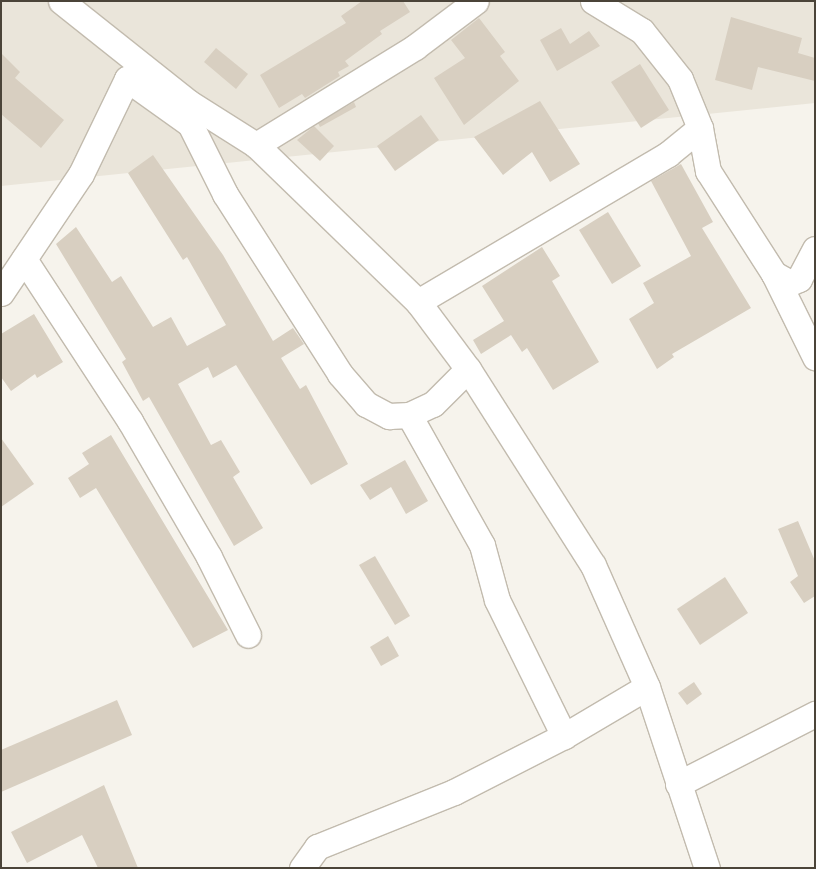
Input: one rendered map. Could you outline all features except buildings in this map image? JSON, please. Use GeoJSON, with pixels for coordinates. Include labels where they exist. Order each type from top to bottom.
{"type":"FeatureCollection","features":[{"type":"Feature","properties":{"kind":"street"},"geometry":{"type":"LineString","coordinates":[[61,1],[153,71],[188,102],[256,145],[418,302],[468,369],[593,565],[648,687],[678,784],[708,868]]}},
{"type":"Feature","properties":{"kind":"street"},"geometry":{"type":"LineString","coordinates":[[256,145],[414,47],[476,1]]}},
{"type":"Feature","properties":{"kind":"street"},"geometry":{"type":"LineString","coordinates":[[593,1],[654,42],[680,79],[700,128],[708,171],[774,274],[815,357]]}},
{"type":"Feature","properties":{"kind":"street"},"geometry":{"type":"LineString","coordinates":[[1,293],[81,174],[127,79],[153,71]]}},
{"type":"Feature","properties":{"kind":"street"},"geometry":{"type":"LineString","coordinates":[[127,79],[194,129],[225,194],[340,374],[366,404],[379,413],[409,415],[433,404],[468,369]]}},
{"type":"Feature","properties":{"kind":"street"},"geometry":{"type":"LineString","coordinates":[[418,302],[668,154],[700,128]]}},
{"type":"Feature","properties":{"kind":"street"},"geometry":{"type":"LineString","coordinates":[[774,274],[790,283],[799,279],[815,248]]}},
{"type":"Feature","properties":{"kind":"street"},"geometry":{"type":"LineString","coordinates":[[24,260],[130,421],[208,557],[248,635]]}},
{"type":"Feature","properties":{"kind":"street"},"geometry":{"type":"LineString","coordinates":[[409,415],[482,545],[497,600],[564,736]]}},
{"type":"Feature","properties":{"kind":"street"},"geometry":{"type":"LineString","coordinates":[[302,868],[317,847],[454,792],[564,736],[648,687]]}},
{"type":"Feature","properties":{"kind":"street"},"geometry":{"type":"LineString","coordinates":[[678,784],[815,714]]}},
{"type":"Feature","properties":{"kind":"shaded area"},"geometry":{"type":"Polygon","coordinates":[[[1,1],[815,1],[815,103],[1,186],[1,1]]]}}]}
